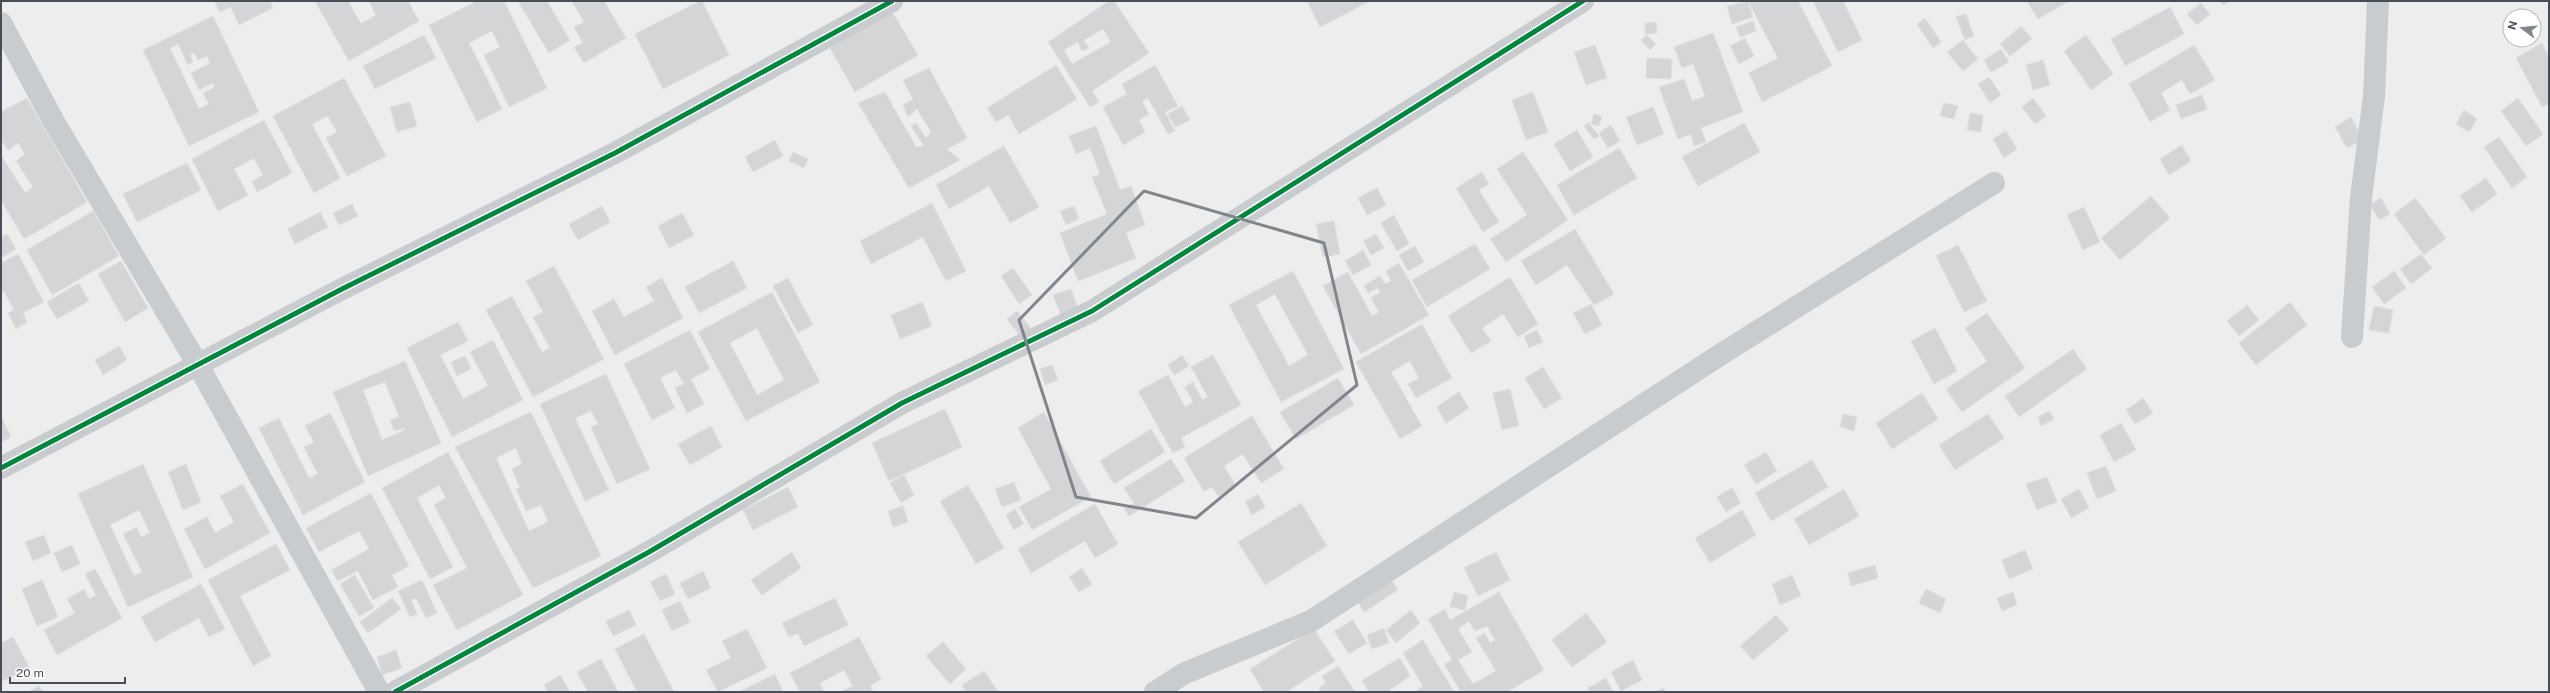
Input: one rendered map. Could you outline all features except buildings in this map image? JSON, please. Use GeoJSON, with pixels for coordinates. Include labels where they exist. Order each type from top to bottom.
{"type":"FeatureCollection","features":[{"type":"Feature","properties":{"kind":"street"},"geometry":{"type":"LineString","coordinates":[[1,468],[342,289],[615,153],[892,1]]}},
{"type":"Feature","properties":{"kind":"street"},"geometry":{"type":"LineString","coordinates":[[395,692],[649,552],[902,403],[1092,311],[1583,1]]}},
{"type":"Feature","properties":{"kind":"street"},"geometry":{"type":"LineString","coordinates":[[2352,337],[2361,198],[2374,96],[2378,1]]}},
{"type":"Feature","properties":{"kind":"street"},"geometry":{"type":"LineString","coordinates":[[1,23],[54,120],[198,365],[379,692]]}},
{"type":"Feature","properties":{"kind":"street"},"geometry":{"type":"LineString","coordinates":[[1155,692],[1185,673],[1311,621],[1723,353],[1994,183]]}},
{"type":"Feature","properties":{"kind":"highlighted area"},"geometry":{"type":"Polygon","coordinates":[[[1144,191],[1324,243],[1357,385],[1196,518],[1076,497],[1019,320],[1144,191]]]}},
{"type":"Feature","properties":{"kind":"cycle path"},"geometry":{"type":"LineString","coordinates":[[1,468],[342,289],[615,153],[892,1]]}},
{"type":"Feature","properties":{"kind":"cycle path"},"geometry":{"type":"LineString","coordinates":[[395,692],[649,552],[902,403],[1092,311],[1583,1]]}}]}
